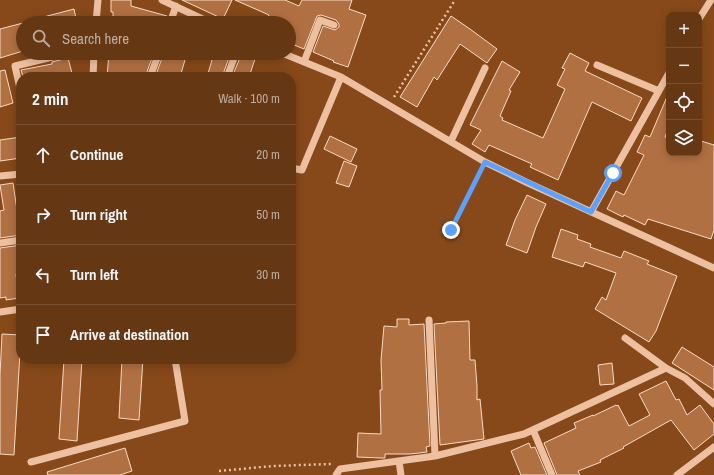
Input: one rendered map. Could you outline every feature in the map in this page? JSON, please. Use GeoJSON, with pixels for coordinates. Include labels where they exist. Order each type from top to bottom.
{"type":"FeatureCollection","features":[{"type":"Feature","properties":{"kind":"street"},"geometry":{"type":"LineString","coordinates":[[97,16],[98,0]]}},
{"type":"Feature","properties":{"kind":"street"},"geometry":{"type":"LineString","coordinates":[[162,0],[197,16]]}},
{"type":"Feature","properties":{"kind":"street"},"geometry":{"type":"LineString","coordinates":[[702,14],[711,0]]}},
{"type":"Feature","properties":{"kind":"street"},"geometry":{"type":"LineString","coordinates":[[172,16],[176,6]]}},
{"type":"Feature","properties":{"kind":"street"},"geometry":{"type":"LineString","coordinates":[[304,62],[320,20],[334,25]]}},
{"type":"Feature","properties":{"kind":"street"},"geometry":{"type":"LineString","coordinates":[[296,59],[341,77],[485,162],[714,268]]}},
{"type":"Feature","properties":{"kind":"street"},"geometry":{"type":"LineString","coordinates":[[16,72],[15,66],[40,60]]}},
{"type":"Feature","properties":{"kind":"street"},"geometry":{"type":"LineString","coordinates":[[93,72],[94,60]]}},
{"type":"Feature","properties":{"kind":"street"},"geometry":{"type":"LineString","coordinates":[[152,72],[156,60]]}},
{"type":"Feature","properties":{"kind":"street"},"geometry":{"type":"LineString","coordinates":[[229,72],[233,60]]}},
{"type":"Feature","properties":{"kind":"street"},"geometry":{"type":"LineString","coordinates":[[597,65],[659,90]]}},
{"type":"Feature","properties":{"kind":"street"},"geometry":{"type":"LineString","coordinates":[[451,141],[485,68]]}},
{"type":"Feature","properties":{"kind":"street"},"geometry":{"type":"LineString","coordinates":[[296,169],[302,170],[341,77]]}},
{"type":"Feature","properties":{"kind":"street"},"geometry":{"type":"LineString","coordinates":[[591,212],[666,78]]}},
{"type":"Feature","properties":{"kind":"street"},"geometry":{"type":"LineString","coordinates":[[0,176],[16,174]]}},
{"type":"Feature","properties":{"kind":"street"},"geometry":{"type":"LineString","coordinates":[[0,243],[16,241]]}},
{"type":"Feature","properties":{"kind":"street"},"geometry":{"type":"LineString","coordinates":[[0,312],[16,310]]}},
{"type":"Feature","properties":{"kind":"street"},"geometry":{"type":"LineString","coordinates":[[429,320],[434,456]]}},
{"type":"Feature","properties":{"kind":"street"},"geometry":{"type":"LineString","coordinates":[[625,338],[666,368],[685,378],[714,404]]}},
{"type":"Feature","properties":{"kind":"street"},"geometry":{"type":"LineString","coordinates":[[31,462],[185,421],[176,364]]}},
{"type":"Feature","properties":{"kind":"street"},"geometry":{"type":"LineString","coordinates":[[338,472],[434,456],[524,434],[666,368]]}},
{"type":"Feature","properties":{"kind":"street"},"geometry":{"type":"LineString","coordinates":[[534,430],[552,475]]}},
{"type":"Feature","properties":{"kind":"street"},"geometry":{"type":"LineString","coordinates":[[677,475],[714,447]]}},
{"type":"Feature","properties":{"kind":"street"},"geometry":{"type":"LineString","coordinates":[[399,461],[401,475]]}},
{"type":"Feature","properties":{"kind":"path"},"geometry":{"type":"LineString","coordinates":[[389,104],[455,0]]}},
{"type":"Feature","properties":{"kind":"path"},"geometry":{"type":"LineString","coordinates":[[451,230],[485,162]]}},
{"type":"Feature","properties":{"kind":"path"},"geometry":{"type":"LineString","coordinates":[[220,471],[273,466],[331,464],[338,472]]}},
{"type":"Feature","properties":{"kind":"building"},"geometry":{"type":"Polygon","coordinates":[[[111,0],[131,0],[131,6],[167,16],[113,16],[113,12],[111,12],[111,0]]]}},
{"type":"Feature","properties":{"kind":"building"},"geometry":{"type":"Polygon","coordinates":[[[182,0],[232,0],[224,16],[217,16],[182,0]]]}},
{"type":"Feature","properties":{"kind":"building"},"geometry":{"type":"Polygon","coordinates":[[[235,0],[285,0],[299,6],[302,0],[352,0],[349,9],[366,15],[348,67],[333,62],[334,61],[313,52],[323,26],[335,30],[339,27],[336,20],[321,15],[317,16],[304,49],[296,46],[296,16],[269,15],[235,0]]]}},
{"type":"Feature","properties":{"kind":"building"},"geometry":{"type":"Polygon","coordinates":[[[74,9],[76,16],[47,16],[74,9]]]}},
{"type":"Feature","properties":{"kind":"building"},"geometry":{"type":"Polygon","coordinates":[[[451,16],[497,49],[487,63],[460,44],[437,80],[434,77],[417,107],[400,97],[451,16]]]}},
{"type":"Feature","properties":{"kind":"building"},"geometry":{"type":"Polygon","coordinates":[[[16,25],[16,53],[0,58],[0,29],[16,25]]]}},
{"type":"Feature","properties":{"kind":"building"},"geometry":{"type":"Polygon","coordinates":[[[570,53],[589,63],[585,71],[642,98],[631,121],[592,102],[558,180],[530,167],[532,164],[489,145],[485,152],[472,144],[481,130],[470,125],[502,61],[520,72],[509,90],[511,91],[500,116],[503,118],[502,120],[543,138],[565,89],[557,85],[565,69],[562,68],[570,53]]]}},
{"type":"Feature","properties":{"kind":"building"},"geometry":{"type":"Polygon","coordinates":[[[69,60],[72,72],[22,72],[21,70],[52,64],[52,62],[69,60]]]}},
{"type":"Feature","properties":{"kind":"building"},"geometry":{"type":"Polygon","coordinates":[[[108,60],[151,60],[147,72],[107,72],[108,60]]]}},
{"type":"Feature","properties":{"kind":"building"},"geometry":{"type":"Polygon","coordinates":[[[161,60],[185,60],[181,72],[157,72],[161,60]]]}},
{"type":"Feature","properties":{"kind":"building"},"geometry":{"type":"Polygon","coordinates":[[[212,60],[228,60],[224,72],[208,72],[212,60]]]}},
{"type":"Feature","properties":{"kind":"building"},"geometry":{"type":"Polygon","coordinates":[[[239,60],[255,60],[251,72],[234,72],[239,60]]]}},
{"type":"Feature","properties":{"kind":"building"},"geometry":{"type":"Polygon","coordinates":[[[5,70],[13,103],[0,107],[0,71],[5,70]]]}},
{"type":"Feature","properties":{"kind":"building"},"geometry":{"type":"Polygon","coordinates":[[[666,99],[666,156],[702,156],[702,141],[714,145],[714,230],[711,239],[648,219],[645,225],[607,209],[616,191],[624,195],[644,155],[637,152],[645,135],[650,137],[666,99]]]}},
{"type":"Feature","properties":{"kind":"building"},"geometry":{"type":"Polygon","coordinates":[[[330,136],[357,149],[351,162],[324,149],[330,136]]]}},
{"type":"Feature","properties":{"kind":"building"},"geometry":{"type":"Polygon","coordinates":[[[16,138],[16,159],[0,161],[0,140],[16,138]]]}},
{"type":"Feature","properties":{"kind":"building"},"geometry":{"type":"Polygon","coordinates":[[[344,161],[357,166],[349,187],[336,183],[344,161]]]}},
{"type":"Feature","properties":{"kind":"building"},"geometry":{"type":"Polygon","coordinates":[[[13,183],[16,203],[16,236],[0,238],[0,211],[4,210],[0,185],[13,183]]]}},
{"type":"Feature","properties":{"kind":"building"},"geometry":{"type":"Polygon","coordinates":[[[527,195],[546,204],[527,253],[506,245],[515,220],[527,195]]]}},
{"type":"Feature","properties":{"kind":"building"},"geometry":{"type":"Polygon","coordinates":[[[561,229],[578,235],[577,239],[591,244],[590,247],[621,258],[624,251],[649,261],[647,264],[677,276],[656,331],[649,342],[595,309],[602,297],[606,300],[616,273],[585,262],[583,267],[552,257],[561,229]]]}},
{"type":"Feature","properties":{"kind":"building"},"geometry":{"type":"Polygon","coordinates":[[[16,246],[16,298],[6,300],[6,297],[0,298],[0,248],[16,246]]]}},
{"type":"Feature","properties":{"kind":"building"},"geometry":{"type":"Polygon","coordinates":[[[397,319],[409,319],[409,325],[424,324],[430,446],[426,447],[427,452],[385,454],[385,458],[357,457],[358,433],[381,434],[380,390],[382,390],[381,360],[384,326],[397,327],[397,319]]]}},
{"type":"Feature","properties":{"kind":"building"},"geometry":{"type":"Polygon","coordinates":[[[469,321],[470,360],[475,360],[477,400],[480,399],[484,439],[440,445],[434,324],[469,321]]]}},
{"type":"Feature","properties":{"kind":"building"},"geometry":{"type":"Polygon","coordinates":[[[2,334],[16,335],[16,364],[19,364],[14,455],[0,454],[0,375],[2,334]]]}},
{"type":"Feature","properties":{"kind":"building"},"geometry":{"type":"Polygon","coordinates":[[[682,347],[714,367],[714,390],[672,363],[682,347]]]}},
{"type":"Feature","properties":{"kind":"building"},"geometry":{"type":"Polygon","coordinates":[[[612,363],[614,384],[600,385],[598,365],[612,363]]]}},
{"type":"Feature","properties":{"kind":"building"},"geometry":{"type":"Polygon","coordinates":[[[64,364],[82,364],[77,441],[59,439],[64,364]]]}},
{"type":"Feature","properties":{"kind":"building"},"geometry":{"type":"Polygon","coordinates":[[[122,364],[143,364],[139,420],[119,418],[122,364]]]}},
{"type":"Feature","properties":{"kind":"building"},"geometry":{"type":"Polygon","coordinates":[[[666,381],[676,400],[679,399],[687,415],[700,405],[714,424],[714,434],[694,450],[671,420],[623,447],[624,448],[600,460],[601,462],[578,471],[580,475],[557,475],[544,443],[576,428],[574,423],[616,405],[618,405],[629,426],[650,415],[639,394],[666,381]]]}},
{"type":"Feature","properties":{"kind":"building"},"geometry":{"type":"Polygon","coordinates":[[[529,443],[531,448],[535,447],[547,475],[521,475],[511,451],[529,443]]]}},
{"type":"Feature","properties":{"kind":"building"},"geometry":{"type":"Polygon","coordinates":[[[125,448],[132,471],[120,475],[48,475],[47,472],[125,448]]]}},
{"type":"Feature","properties":{"kind":"route"},"geometry":{"type":"LineString","coordinates":[[451,230],[485,162],[591,212],[613,173]]}}]}
